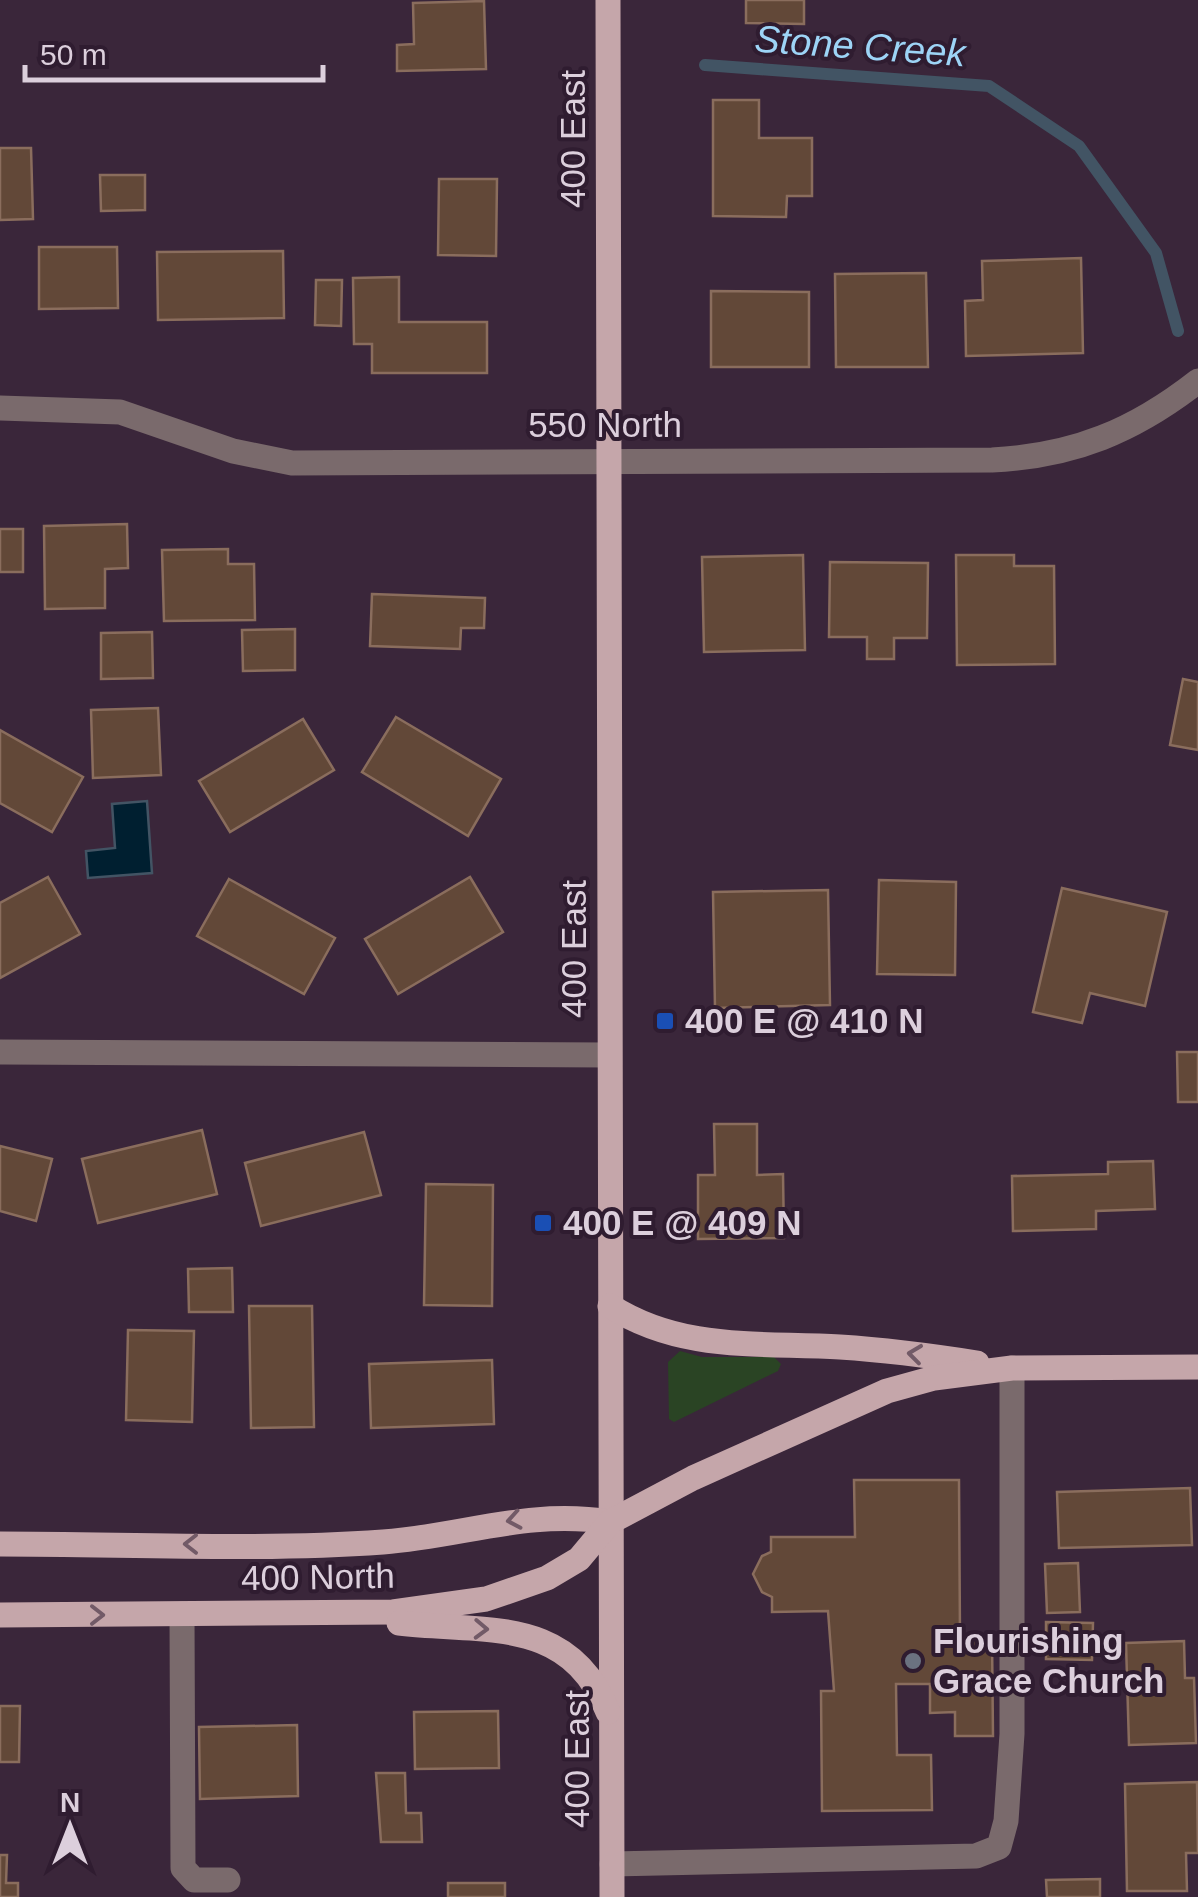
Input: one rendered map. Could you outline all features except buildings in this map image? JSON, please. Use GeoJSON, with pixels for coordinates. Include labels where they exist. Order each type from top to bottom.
{"type":"FeatureCollection","features":[{"type":"Feature","properties":{"kind":"main road","name":"400 East"},"geometry":{"type":"LineString","coordinates":[[608,0],[612,1897]]}},
{"type":"Feature","properties":{"kind":"main road"},"geometry":{"type":"LineString","coordinates":[[610,1306],[652,1330],[700,1342],[840,1346],[1012,1368]]}},
{"type":"Feature","properties":{"kind":"main road","name":"400 North"},"geometry":{"type":"LineString","coordinates":[[0,1615],[350,1614],[435,1608],[536,1584],[579,1559],[610,1522],[842,1408],[934,1378],[1012,1368],[1198,1367]]}},
{"type":"Feature","properties":{"kind":"main road","name":"400 North"},"geometry":{"type":"LineString","coordinates":[[0,1544],[366,1542],[443,1535],[536,1516],[610,1522]]}},
{"type":"Feature","properties":{"kind":"main road"},"geometry":{"type":"LineString","coordinates":[[350,1614],[530,1635],[572,1657],[595,1686],[612,1721]]}},
{"type":"Feature","properties":{"kind":"street","name":"550 North"},"geometry":{"type":"LineString","coordinates":[[0,408],[120,412],[233,451],[292,463],[992,460],[1056,454],[1116,435],[1198,381]]}},
{"type":"Feature","properties":{"kind":"street"},"geometry":{"type":"LineString","coordinates":[[0,1052],[609,1055]]}},
{"type":"Feature","properties":{"kind":"street"},"geometry":{"type":"LineString","coordinates":[[612,1864],[976,1856],[999,1847],[1006,1822],[1012,1734],[1012,1368]]}},
{"type":"Feature","properties":{"kind":"street"},"geometry":{"type":"LineString","coordinates":[[182,1614],[182,1868],[194,1880],[228,1880]]}},
{"type":"Feature","properties":{"kind":"green space"},"geometry":{"type":"Polygon","coordinates":[[[680,1351],[702,1357],[774,1357],[781,1364],[778,1371],[674,1422],[669,1419],[668,1362],[680,1351]]]}},
{"type":"Feature","properties":{"kind":"water"},"geometry":{"type":"Polygon","coordinates":[[[147,801],[152,873],[88,878],[86,851],[115,848],[112,804],[147,801]]]}},
{"type":"Feature","properties":{"kind":"waterway","name":"Stone Creek"},"geometry":{"type":"LineString","coordinates":[[705,65],[989,86],[1079,146],[1156,253],[1178,331]]}},
{"type":"Feature","properties":{"kind":"place","name":"400 E @ 410 N"},"geometry":{"type":"Point","coordinates":[665,1021]}},
{"type":"Feature","properties":{"kind":"place","name":"400 E @ 409 N"},"geometry":{"type":"Point","coordinates":[543,1223]}},
{"type":"Feature","properties":{"kind":"place","name":"Flourishing Grace Church"},"geometry":{"type":"Point","coordinates":[913,1661]}}]}
